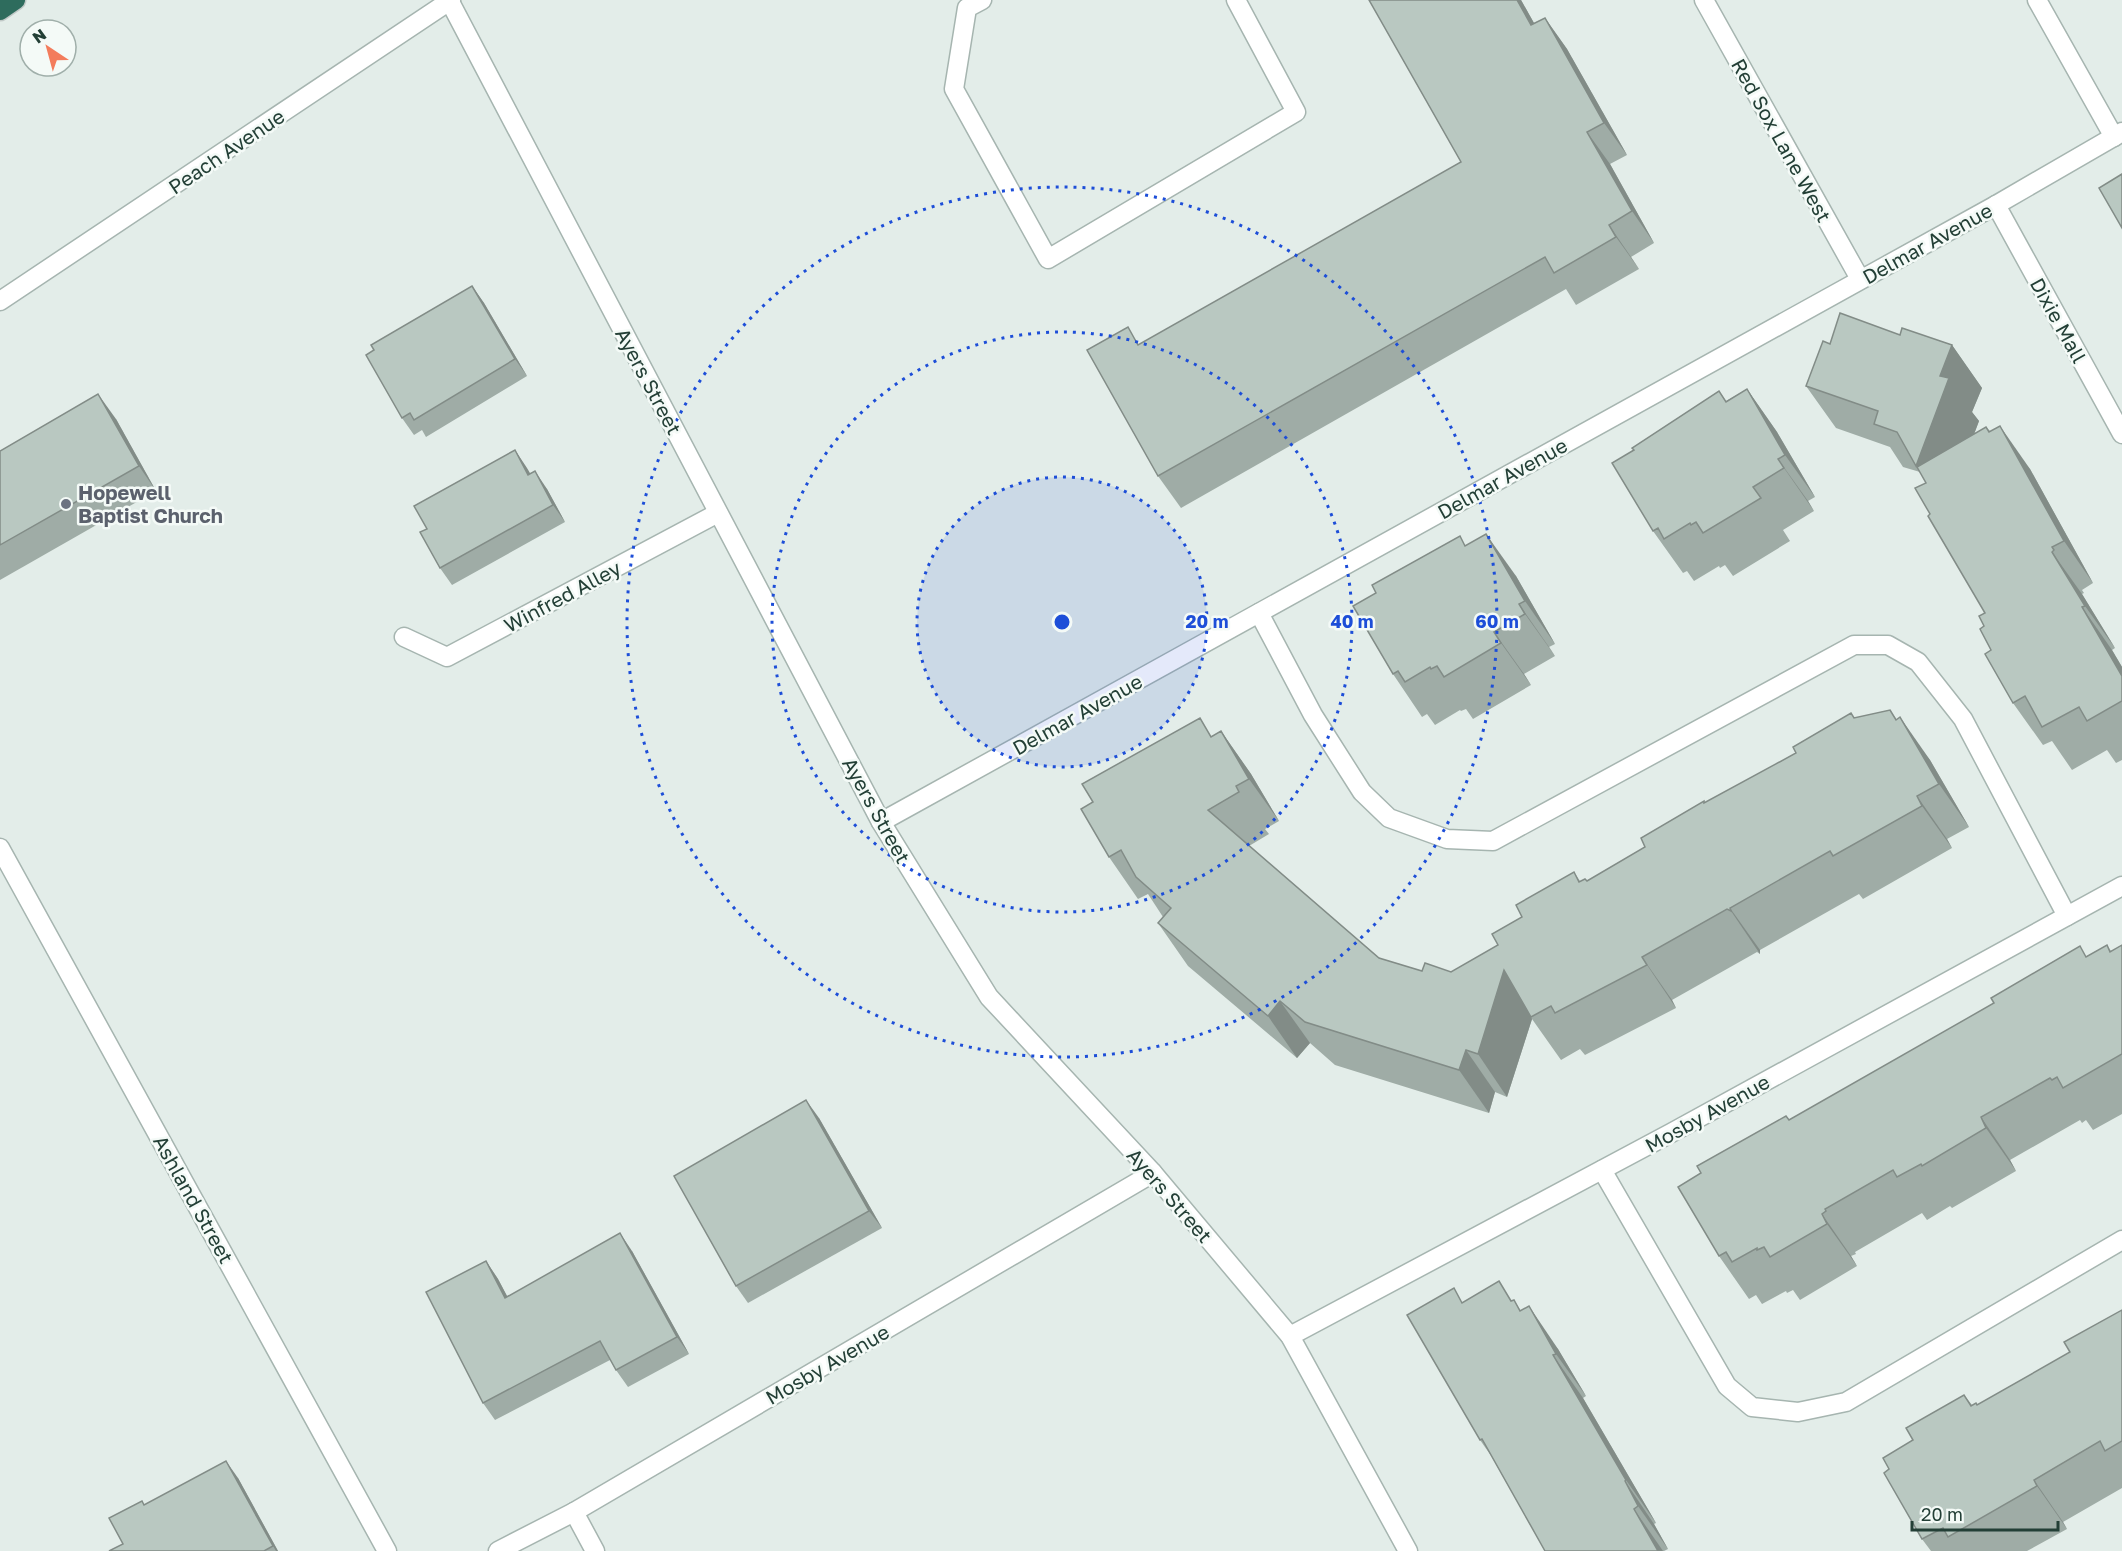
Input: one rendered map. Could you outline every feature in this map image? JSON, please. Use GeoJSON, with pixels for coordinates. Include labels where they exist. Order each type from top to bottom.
{"type":"FeatureCollection","features":[{"type":"Feature","properties":{"kind":"highway"},"geometry":{"type":"LineString","coordinates":[[0,11],[16,0]]}},
{"type":"Feature","properties":{"kind":"street","name":"Peach Avenue"},"geometry":{"type":"LineString","coordinates":[[0,301],[450,0]]}},
{"type":"Feature","properties":{"kind":"street","name":"Ayers Street"},"geometry":{"type":"LineString","coordinates":[[450,0],[881,822],[989,996],[1153,1173],[1290,1336],[1408,1551]]}},
{"type":"Feature","properties":{"kind":"street"},"geometry":{"type":"LineString","coordinates":[[982,0],[967,8],[954,88],[1048,259],[1296,112],[1236,0]]}},
{"type":"Feature","properties":{"kind":"street","name":"Red Sox Lane West"},"geometry":{"type":"LineString","coordinates":[[1704,0],[1860,279]]}},
{"type":"Feature","properties":{"kind":"street"},"geometry":{"type":"LineString","coordinates":[[2037,0],[2118,134]]}},
{"type":"Feature","properties":{"kind":"street","name":"Delmar Avenue"},"geometry":{"type":"LineString","coordinates":[[881,822],[1996,205],[2118,134]]}},
{"type":"Feature","properties":{"kind":"street","name":"Dixie Mall"},"geometry":{"type":"LineString","coordinates":[[1996,205],[2122,434]]}},
{"type":"Feature","properties":{"kind":"street","name":"Winfred Alley"},"geometry":{"type":"LineString","coordinates":[[404,637],[447,657],[718,513]]}},
{"type":"Feature","properties":{"kind":"street"},"geometry":{"type":"LineString","coordinates":[[1259,613],[1313,715],[1362,792],[1389,818],[1447,839],[1493,841],[1854,645],[1888,645],[1918,662],[1962,719],[2067,916]]}},
{"type":"Feature","properties":{"kind":"street","name":"Ashland Street"},"geometry":{"type":"LineString","coordinates":[[0,848],[387,1551]]}},
{"type":"Feature","properties":{"kind":"street","name":"Mosby Avenue"},"geometry":{"type":"LineString","coordinates":[[1290,1336],[1602,1170],[2122,886]]}},
{"type":"Feature","properties":{"kind":"street"},"geometry":{"type":"LineString","coordinates":[[1602,1170],[1727,1386],[1752,1407],[1798,1412],[1846,1402],[2122,1240]]}},
{"type":"Feature","properties":{"kind":"street","name":"Mosby Avenue"},"geometry":{"type":"LineString","coordinates":[[498,1551],[574,1512],[1153,1173]]}},
{"type":"Feature","properties":{"kind":"street"},"geometry":{"type":"LineString","coordinates":[[574,1512],[595,1551]]}},
{"type":"Feature","properties":{"kind":"building"},"geometry":{"type":"Polygon","coordinates":[[[1369,0],[1517,0],[1531,25],[1545,18],[1604,123],[1587,132],[1632,211],[1609,225],[1616,237],[1554,273],[1545,257],[1158,476],[1087,350],[1128,327],[1138,345],[1461,162],[1369,0]]]}},
{"type":"Feature","properties":{"kind":"building"},"geometry":{"type":"Polygon","coordinates":[[[2122,174],[2122,228],[2099,188],[2122,174]]]}},
{"type":"Feature","properties":{"kind":"building"},"geometry":{"type":"Polygon","coordinates":[[[472,286],[515,359],[414,420],[410,413],[402,418],[366,355],[374,350],[371,345],[472,286]]]}},
{"type":"Feature","properties":{"kind":"building"},"geometry":{"type":"Polygon","coordinates":[[[1840,313],[1900,335],[1902,328],[1952,345],[1940,376],[1949,378],[1916,466],[1897,432],[1874,424],[1878,411],[1806,386],[1823,341],[1830,344],[1840,313]]]}},
{"type":"Feature","properties":{"kind":"building"},"geometry":{"type":"Polygon","coordinates":[[[1747,389],[1785,455],[1778,459],[1784,468],[1753,487],[1761,498],[1703,533],[1696,522],[1691,525],[1690,523],[1664,539],[1658,528],[1653,531],[1612,463],[1719,391],[1726,402],[1747,389]]]}},
{"type":"Feature","properties":{"kind":"building"},"geometry":{"type":"Polygon","coordinates":[[[98,394],[139,466],[0,545],[0,451],[98,394]]]}},
{"type":"Feature","properties":{"kind":"building"},"geometry":{"type":"Polygon","coordinates":[[[2000,426],[2064,541],[2052,547],[2054,550],[2052,552],[2085,606],[2082,607],[2122,676],[2122,701],[2087,721],[2079,707],[2042,727],[2025,696],[2013,703],[1985,654],[1991,650],[1980,629],[1984,626],[1979,616],[1985,613],[1928,516],[1930,514],[1915,488],[1926,483],[1917,467],[1986,427],[1989,432],[2000,426]]]}},
{"type":"Feature","properties":{"kind":"building"},"geometry":{"type":"Polygon","coordinates":[[[515,450],[528,475],[535,471],[553,505],[440,568],[420,532],[427,529],[414,506],[515,450]]]}},
{"type":"Feature","properties":{"kind":"building"},"geometry":{"type":"Polygon","coordinates":[[[1486,534],[1525,601],[1519,604],[1525,614],[1494,632],[1501,643],[1444,677],[1437,666],[1431,669],[1430,667],[1405,682],[1398,671],[1393,674],[1353,606],[1376,593],[1372,585],[1460,536],[1465,546],[1486,534]]]}},
{"type":"Feature","properties":{"kind":"building"},"geometry":{"type":"Polygon","coordinates":[[[1890,710],[1896,720],[1900,717],[1939,784],[1917,796],[1922,806],[1833,856],[1830,851],[1730,908],[1731,911],[1727,909],[1642,957],[1647,965],[1555,1013],[1551,1006],[1531,1017],[1504,970],[1478,1054],[1466,1050],[1459,1070],[1305,1022],[1280,1001],[1268,1016],[1158,923],[1171,908],[1136,877],[1121,850],[1109,857],[1081,809],[1093,802],[1082,784],[1200,718],[1211,737],[1221,731],[1249,779],[1236,786],[1239,792],[1208,810],[1379,958],[1422,971],[1425,963],[1451,972],[1498,945],[1492,934],[1522,917],[1516,905],[1574,872],[1579,882],[1585,879],[1587,881],[1645,847],[1641,838],[1704,801],[1704,803],[1796,753],[1793,747],[1851,713],[1854,718],[1890,710]]]}},
{"type":"Feature","properties":{"kind":"building"},"geometry":{"type":"Polygon","coordinates":[[[2107,945],[2110,952],[2122,945],[2122,1054],[2063,1088],[2057,1077],[2052,1080],[2050,1078],[1981,1117],[1986,1128],[1922,1166],[1921,1164],[1897,1177],[1893,1170],[1825,1209],[1826,1211],[1822,1214],[1827,1224],[1770,1257],[1764,1247],[1757,1250],[1757,1248],[1732,1262],[1726,1252],[1719,1256],[1678,1187],[1701,1173],[1697,1166],[1786,1116],[1789,1120],[1994,1003],[1991,998],[2080,946],[2086,957],[2107,945]]]}},
{"type":"Feature","properties":{"kind":"building"},"geometry":{"type":"Polygon","coordinates":[[[806,1100],[869,1211],[736,1286],[674,1176],[806,1100]]]}},
{"type":"Feature","properties":{"kind":"building"},"geometry":{"type":"Polygon","coordinates":[[[620,1233],[677,1337],[616,1370],[600,1341],[483,1403],[426,1292],[486,1261],[505,1298],[620,1233]]]}},
{"type":"Feature","properties":{"kind":"building"},"geometry":{"type":"Polygon","coordinates":[[[1499,1281],[1520,1311],[1529,1306],[1556,1354],[1553,1355],[1626,1480],[1638,1506],[1634,1509],[1658,1551],[1545,1551],[1482,1439],[1480,1440],[1407,1315],[1454,1288],[1462,1303],[1499,1281]]]}},
{"type":"Feature","properties":{"kind":"building"},"geometry":{"type":"Polygon","coordinates":[[[2122,1310],[2122,1441],[2105,1451],[2100,1441],[2034,1480],[2037,1486],[1948,1537],[1943,1528],[1922,1539],[1884,1473],[1889,1469],[1883,1458],[1913,1440],[1906,1428],[1964,1395],[1971,1406],[1976,1403],[1977,1405],[2070,1352],[2064,1342],[2122,1310]]]}},
{"type":"Feature","properties":{"kind":"building"},"geometry":{"type":"Polygon","coordinates":[[[226,1461],[273,1546],[264,1551],[109,1551],[123,1544],[109,1518],[142,1501],[144,1505],[226,1461]]]}},
{"type":"Feature","properties":{"kind":"place","name":"Hopewell Baptist Church"},"geometry":{"type":"Point","coordinates":[66,504]}}]}
